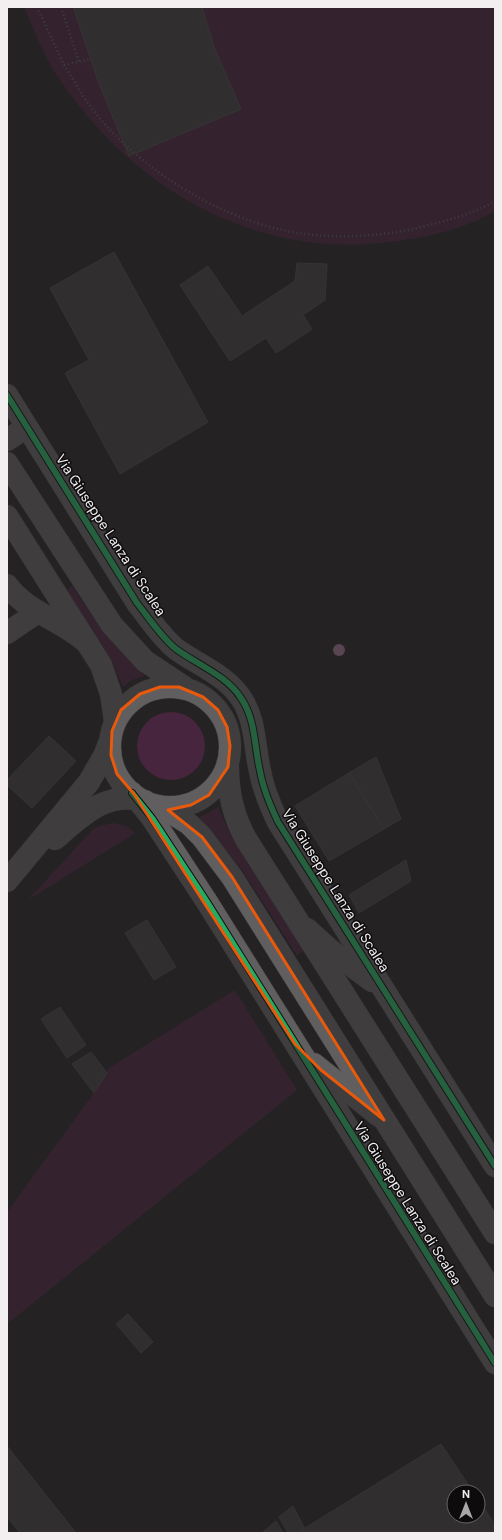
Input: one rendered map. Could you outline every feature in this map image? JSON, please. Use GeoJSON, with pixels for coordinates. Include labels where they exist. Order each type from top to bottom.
{"type":"FeatureCollection","features":[{"type":"Feature","properties":{"kind":"street","name":"Via Giuseppe Lanza di Scalea"},"geometry":{"type":"LineString","coordinates":[[7,395],[137,602],[150,619],[174,647],[220,677],[241,697],[252,721],[262,782],[276,817],[495,1166]]}},
{"type":"Feature","properties":{"kind":"street"},"geometry":{"type":"LineString","coordinates":[[7,440],[27,427]]}},
{"type":"Feature","properties":{"kind":"street"},"geometry":{"type":"LineString","coordinates":[[7,463],[91,595],[121,636],[157,670],[211,703],[223,718],[227,727],[230,746],[228,767],[217,787],[198,802],[184,807],[144,800],[119,798],[97,805],[24,863]]}},
{"type":"Feature","properties":{"kind":"street"},"geometry":{"type":"LineString","coordinates":[[7,516],[89,646],[107,679],[113,702],[111,755],[117,774],[144,800]]}},
{"type":"Feature","properties":{"kind":"street"},"geometry":{"type":"LineString","coordinates":[[7,585],[18,598],[38,612],[78,635],[89,646]]}},
{"type":"Feature","properties":{"kind":"street"},"geometry":{"type":"LineString","coordinates":[[7,633],[38,612]]}},
{"type":"Feature","properties":{"kind":"street"},"geometry":{"type":"LineString","coordinates":[[7,881],[24,863],[90,782],[102,760],[121,710],[140,694],[160,687],[174,687],[189,690]]}},
{"type":"Feature","properties":{"kind":"street","name":"Via Giuseppe Lanza di Scalea"},"geometry":{"type":"LineString","coordinates":[[228,767],[230,801],[240,829],[495,1233]]}},
{"type":"Feature","properties":{"kind":"street","name":"Via Giuseppe Lanza di Scalea"},"geometry":{"type":"LineString","coordinates":[[144,800],[175,852],[495,1363]]}},
{"type":"Feature","properties":{"kind":"street","name":"Via Giuseppe Lanza di Scalea"},"geometry":{"type":"LineString","coordinates":[[144,800],[189,824],[202,837],[221,861],[495,1296]]}},
{"type":"Feature","properties":{"kind":"street","name":"Via Giuseppe Lanza di Scalea"},"geometry":{"type":"LineString","coordinates":[[290,908],[316,938],[380,987],[392,1002]]}},
{"type":"Feature","properties":{"kind":"street","name":"Via Giuseppe Lanza di Scalea"},"geometry":{"type":"LineString","coordinates":[[295,1044],[321,1070],[384,1120]]}},
{"type":"Feature","properties":{"kind":"path"},"geometry":{"type":"LineString","coordinates":[[37,7],[64,65],[90,106],[120,140],[154,169],[196,197],[225,210],[274,228],[315,235],[365,236],[406,230],[445,221],[478,210],[495,201]]}},
{"type":"Feature","properties":{"kind":"path"},"geometry":{"type":"LineString","coordinates":[[61,7],[79,62]]}},
{"type":"Feature","properties":{"kind":"path"},"geometry":{"type":"LineString","coordinates":[[64,65],[91,59]]}},
{"type":"Feature","properties":{"kind":"highlighted area"},"geometry":{"type":"Polygon","coordinates":[[[160,687],[179,687],[203,697],[218,710],[227,727],[230,746],[228,767],[209,795],[191,805],[168,810],[202,837],[232,877],[384,1120],[321,1070],[295,1044],[134,794],[117,774],[111,755],[112,731],[121,710],[140,694],[160,687]]]}},
{"type":"Feature","properties":{"kind":"shaded area"},"geometry":{"type":"Polygon","coordinates":[[[24,7],[495,7],[495,211],[483,218],[457,228],[416,238],[388,242],[338,244],[291,239],[245,227],[202,208],[161,184],[124,154],[90,119],[54,72],[40,45],[24,7]]]}},
{"type":"Feature","properties":{"kind":"shaded area"},"geometry":{"type":"Polygon","coordinates":[[[72,586],[106,633],[145,676],[132,680],[123,687],[112,662],[67,590],[72,586]]]}},
{"type":"Feature","properties":{"kind":"shaded area"},"geometry":{"type":"Polygon","coordinates":[[[171,712],[184,715],[195,722],[202,733],[205,746],[202,759],[195,770],[184,777],[171,780],[158,777],[147,770],[140,759],[137,746],[140,733],[147,722],[158,715],[171,712]]]}},
{"type":"Feature","properties":{"kind":"shaded area"},"geometry":{"type":"Polygon","coordinates":[[[218,807],[231,836],[304,951],[297,955],[242,870],[218,841],[195,820],[218,807]]]}},
{"type":"Feature","properties":{"kind":"shaded area"},"geometry":{"type":"Polygon","coordinates":[[[112,823],[125,826],[135,833],[28,900],[94,828],[112,823]]]}},
{"type":"Feature","properties":{"kind":"shaded area"},"geometry":{"type":"Polygon","coordinates":[[[235,990],[297,1090],[7,1324],[7,1212],[94,1093],[109,1068],[235,990]]]}},
{"type":"Feature","properties":{"kind":"building"},"geometry":{"type":"Polygon","coordinates":[[[73,7],[202,7],[214,47],[241,109],[129,156],[99,83],[73,7]]]}},
{"type":"Feature","properties":{"kind":"building"},"geometry":{"type":"Polygon","coordinates":[[[114,252],[208,422],[120,474],[65,373],[89,360],[50,288],[114,252]]]}},
{"type":"Feature","properties":{"kind":"building"},"geometry":{"type":"Polygon","coordinates":[[[297,263],[327,264],[325,300],[303,315],[312,329],[276,353],[266,338],[230,361],[180,285],[208,266],[242,316],[295,281],[297,263]]]}},
{"type":"Feature","properties":{"kind":"building"},"geometry":{"type":"Polygon","coordinates":[[[49,736],[76,761],[32,808],[7,785],[7,780],[49,736]]]}},
{"type":"Feature","properties":{"kind":"building"},"geometry":{"type":"Polygon","coordinates":[[[376,757],[401,819],[384,829],[349,773],[376,757]]]}},
{"type":"Feature","properties":{"kind":"building"},"geometry":{"type":"Polygon","coordinates":[[[349,773],[384,829],[329,861],[295,806],[349,773]]]}},
{"type":"Feature","properties":{"kind":"building"},"geometry":{"type":"Polygon","coordinates":[[[406,860],[411,881],[359,913],[349,895],[406,860]]]}},
{"type":"Feature","properties":{"kind":"building"},"geometry":{"type":"Polygon","coordinates":[[[147,920],[176,967],[154,980],[125,933],[147,920]]]}},
{"type":"Feature","properties":{"kind":"building"},"geometry":{"type":"Polygon","coordinates":[[[60,1007],[86,1045],[67,1058],[41,1019],[60,1007]]]}},
{"type":"Feature","properties":{"kind":"building"},"geometry":{"type":"Polygon","coordinates":[[[91,1052],[107,1073],[94,1093],[72,1064],[91,1052]]]}},
{"type":"Feature","properties":{"kind":"building"},"geometry":{"type":"Polygon","coordinates":[[[128,1314],[153,1342],[141,1353],[116,1324],[128,1314]]]}},
{"type":"Feature","properties":{"kind":"building"},"geometry":{"type":"Polygon","coordinates":[[[441,1444],[468,1484],[446,1484],[446,1524],[486,1524],[486,1511],[495,1525],[495,1533],[297,1533],[441,1444]]]}},
{"type":"Feature","properties":{"kind":"building"},"geometry":{"type":"Polygon","coordinates":[[[7,1446],[76,1533],[20,1533],[7,1517],[7,1446]]]}},
{"type":"Feature","properties":{"kind":"building"},"geometry":{"type":"Polygon","coordinates":[[[293,1506],[305,1529],[297,1533],[288,1533],[279,1517],[293,1506]]]}},
{"type":"Feature","properties":{"kind":"building"},"geometry":{"type":"Polygon","coordinates":[[[276,1521],[283,1533],[262,1533],[276,1521]]]}},
{"type":"Feature","properties":{"kind":"cycle path"},"geometry":{"type":"LineString","coordinates":[[7,395],[137,603],[155,627],[176,649],[228,683],[241,698],[246,706],[252,724],[263,784],[278,822],[495,1166]]}},
{"type":"Feature","properties":{"kind":"cycle path"},"geometry":{"type":"LineString","coordinates":[[132,793],[152,818],[207,902],[495,1363]]}}]}
